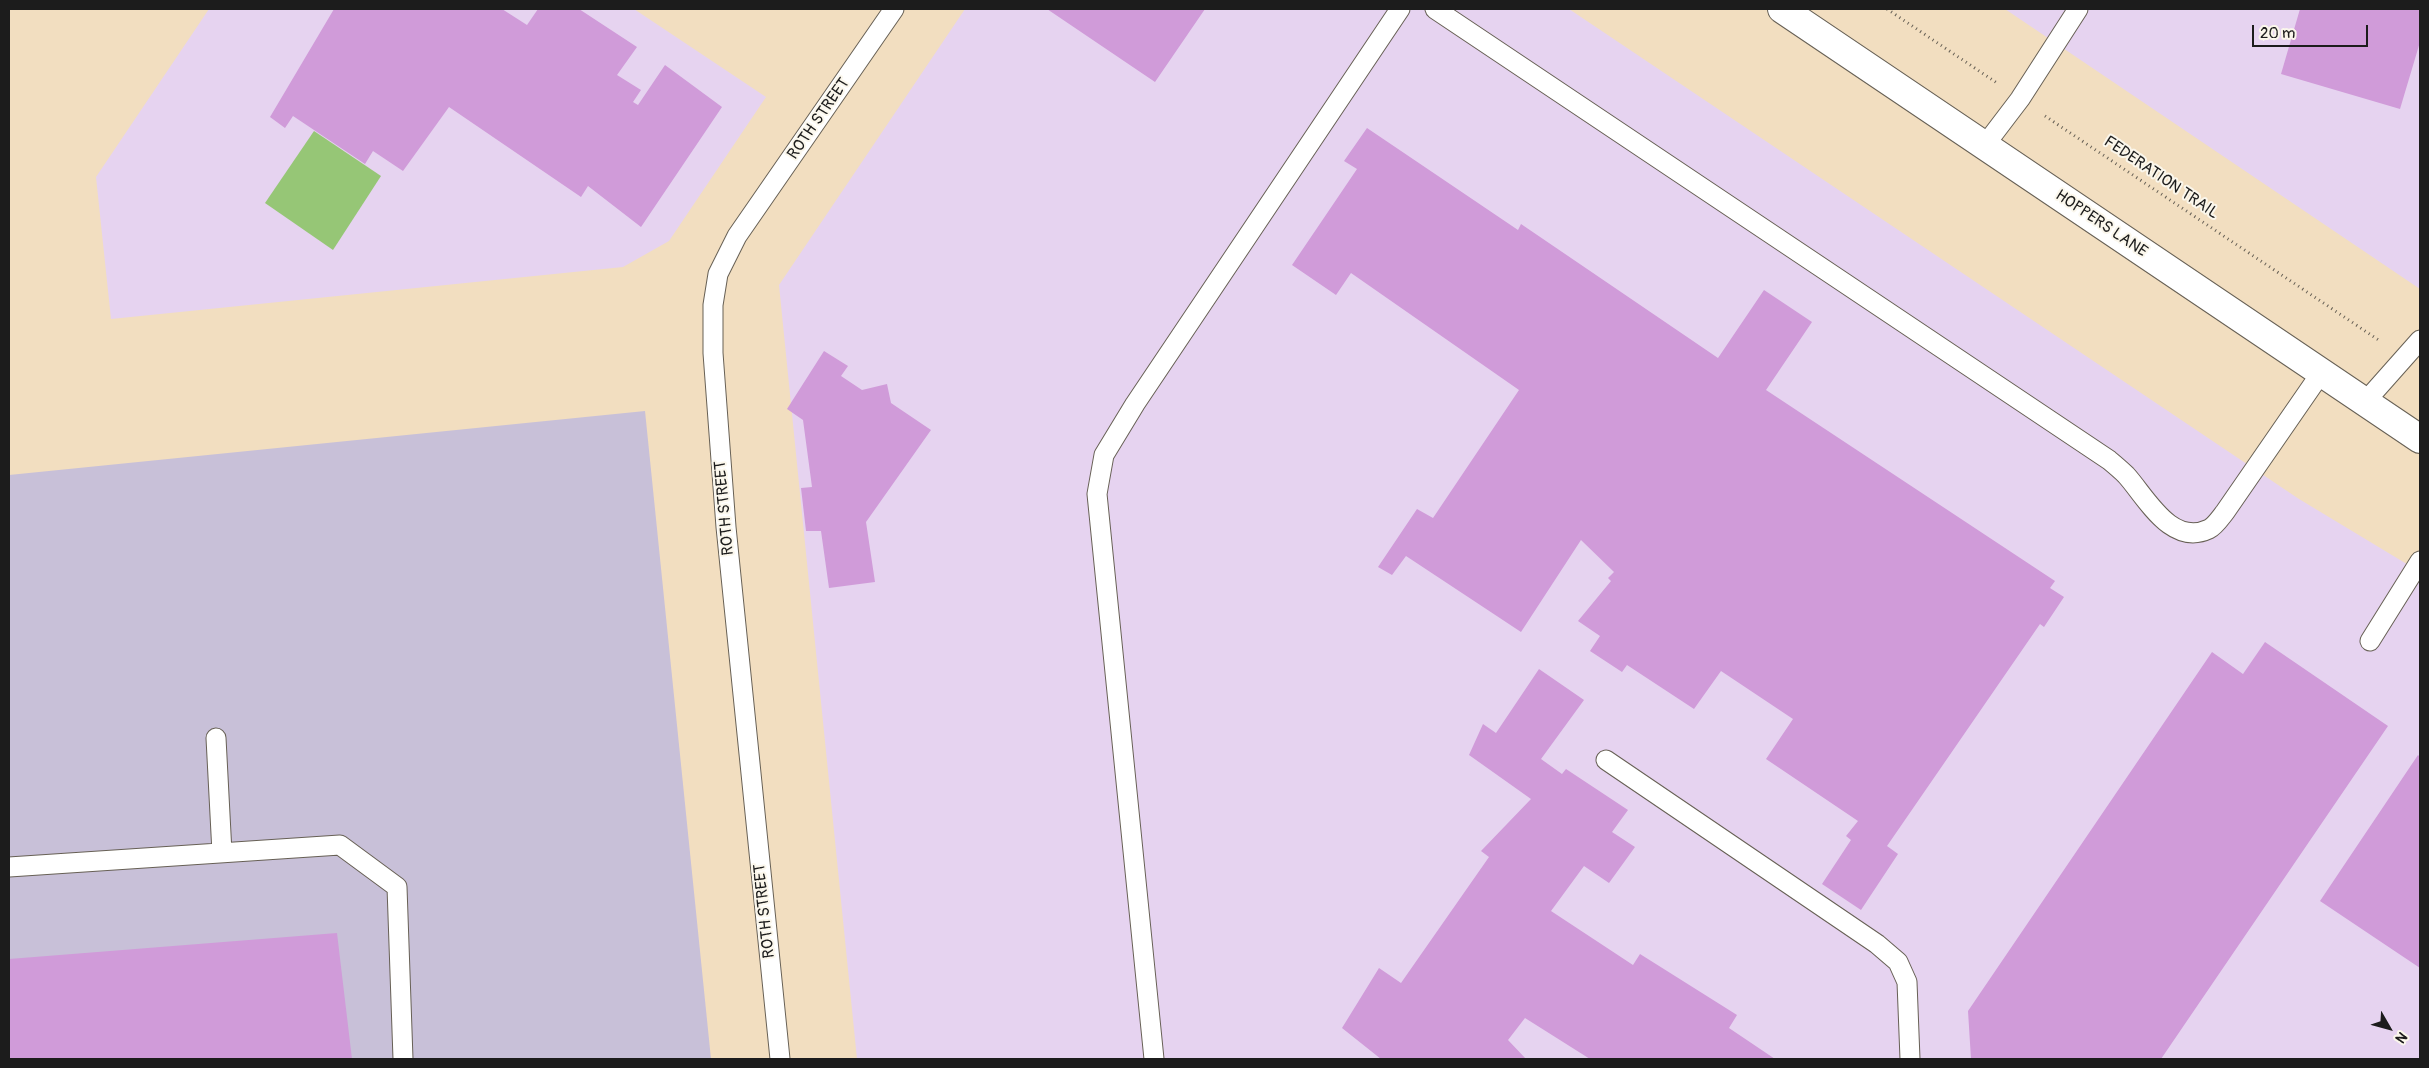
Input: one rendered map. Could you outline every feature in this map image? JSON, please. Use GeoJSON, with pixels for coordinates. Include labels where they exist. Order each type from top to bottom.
{"type":"FeatureCollection","features":[{"type":"Feature","properties":{"kind":"street","name":"HOPPERS LANE"},"geometry":{"type":"LineString","coordinates":[[1782,9],[2420,439]]}},
{"type":"Feature","properties":{"kind":"lane","name":"ROTH STREET"},"geometry":{"type":"LineString","coordinates":[[780,1059],[726,527],[713,353],[713,305],[718,274],[737,236],[894,9]]}},
{"type":"Feature","properties":{"kind":"lane"},"geometry":{"type":"LineString","coordinates":[[1154,1059],[1097,494],[1104,455],[1135,404],[1400,9]]}},
{"type":"Feature","properties":{"kind":"lane"},"geometry":{"type":"LineString","coordinates":[[1435,9],[2109,460],[2127,476],[2149,505],[2173,527],[2192,533],[2210,529],[2225,512],[2321,372]]}},
{"type":"Feature","properties":{"kind":"lane"},"geometry":{"type":"LineString","coordinates":[[1985,145],[2020,99],[2078,9]]}},
{"type":"Feature","properties":{"kind":"lane"},"geometry":{"type":"LineString","coordinates":[[2365,402],[2420,340]]}},
{"type":"Feature","properties":{"kind":"lane"},"geometry":{"type":"LineString","coordinates":[[2370,641],[2420,561]]}},
{"type":"Feature","properties":{"kind":"lane"},"geometry":{"type":"LineString","coordinates":[[216,738],[222,853]]}},
{"type":"Feature","properties":{"kind":"lane"},"geometry":{"type":"LineString","coordinates":[[1606,760],[1877,944],[1898,962],[1907,982],[1910,1059]]}},
{"type":"Feature","properties":{"kind":"lane"},"geometry":{"type":"LineString","coordinates":[[9,867],[340,845],[397,886],[403,1059]]}},
{"type":"Feature","properties":{"kind":"path","name":"FEDERATION TRAIL"},"geometry":{"type":"LineString","coordinates":[[1887,9],[2405,358]]}},
{"type":"Feature","properties":{"kind":"shaded area"},"geometry":{"type":"Polygon","coordinates":[[[209,9],[634,9],[766,97],[669,241],[623,267],[111,319],[96,177],[209,9]]]}},
{"type":"Feature","properties":{"kind":"shaded area"},"geometry":{"type":"Polygon","coordinates":[[[965,9],[1569,9],[2299,499],[2420,572],[2420,1059],[857,1059],[779,285],[965,9]]]}},
{"type":"Feature","properties":{"kind":"shaded area"},"geometry":{"type":"Polygon","coordinates":[[[2005,9],[2420,9],[2420,289],[2005,9]]]}},
{"type":"Feature","properties":{"kind":"shaded area"},"geometry":{"type":"Polygon","coordinates":[[[645,411],[711,1059],[9,1059],[9,475],[645,411]]]}},
{"type":"Feature","properties":{"kind":"green space"},"geometry":{"type":"Polygon","coordinates":[[[314,131],[381,176],[333,250],[265,203],[314,131]]]}},
{"type":"Feature","properties":{"kind":"building"},"geometry":{"type":"Polygon","coordinates":[[[334,9],[502,9],[527,25],[538,9],[579,9],[637,47],[617,75],[641,90],[633,102],[638,105],[665,65],[722,107],[641,227],[588,186],[581,197],[449,107],[403,171],[373,151],[365,164],[293,116],[285,128],[270,117],[334,9]]]}},
{"type":"Feature","properties":{"kind":"building"},"geometry":{"type":"Polygon","coordinates":[[[1047,9],[1205,9],[1155,82],[1047,9]]]}},
{"type":"Feature","properties":{"kind":"building"},"geometry":{"type":"Polygon","coordinates":[[[2300,9],[2420,9],[2420,42],[2400,109],[2281,74],[2300,9]]]}},
{"type":"Feature","properties":{"kind":"building"},"geometry":{"type":"Polygon","coordinates":[[[1367,128],[1518,230],[1521,224],[1718,358],[1764,290],[1812,322],[1766,390],[2055,581],[2050,588],[2064,597],[2044,627],[2040,624],[1887,846],[1898,854],[1861,910],[1822,884],[1851,840],[1846,836],[1858,821],[1766,759],[1793,719],[1721,671],[1694,709],[1627,665],[1622,672],[1590,651],[1600,636],[1578,621],[1611,581],[1608,578],[1614,572],[1581,540],[1521,632],[1406,556],[1392,575],[1378,567],[1417,509],[1433,518],[1519,390],[1351,273],[1336,295],[1292,265],[1357,169],[1344,161],[1367,128]]]}},
{"type":"Feature","properties":{"kind":"building"},"geometry":{"type":"Polygon","coordinates":[[[824,351],[848,366],[841,376],[862,390],[887,384],[891,403],[931,430],[866,522],[875,582],[829,588],[821,531],[806,531],[801,488],[812,487],[803,420],[787,409],[824,351]]]}},
{"type":"Feature","properties":{"kind":"building"},"geometry":{"type":"Polygon","coordinates":[[[2265,642],[2388,726],[2161,1059],[1971,1059],[1968,1011],[2212,652],[2243,674],[2265,642]]]}},
{"type":"Feature","properties":{"kind":"building"},"geometry":{"type":"Polygon","coordinates":[[[1539,669],[1584,700],[1541,759],[1562,774],[1566,769],[1628,810],[1612,832],[1635,847],[1609,883],[1584,866],[1551,911],[1633,965],[1640,954],[1737,1015],[1729,1028],[1775,1059],[1590,1059],[1525,1018],[1508,1040],[1526,1059],[1381,1059],[1342,1028],[1379,968],[1401,983],[1489,857],[1481,851],[1531,799],[1469,755],[1483,724],[1496,733],[1539,669]]]}},
{"type":"Feature","properties":{"kind":"building"},"geometry":{"type":"Polygon","coordinates":[[[2418,755],[2420,757],[2420,968],[2320,901],[2418,755]]]}},
{"type":"Feature","properties":{"kind":"building"},"geometry":{"type":"Polygon","coordinates":[[[337,933],[352,1059],[9,1059],[9,959],[337,933]]]}}]}
